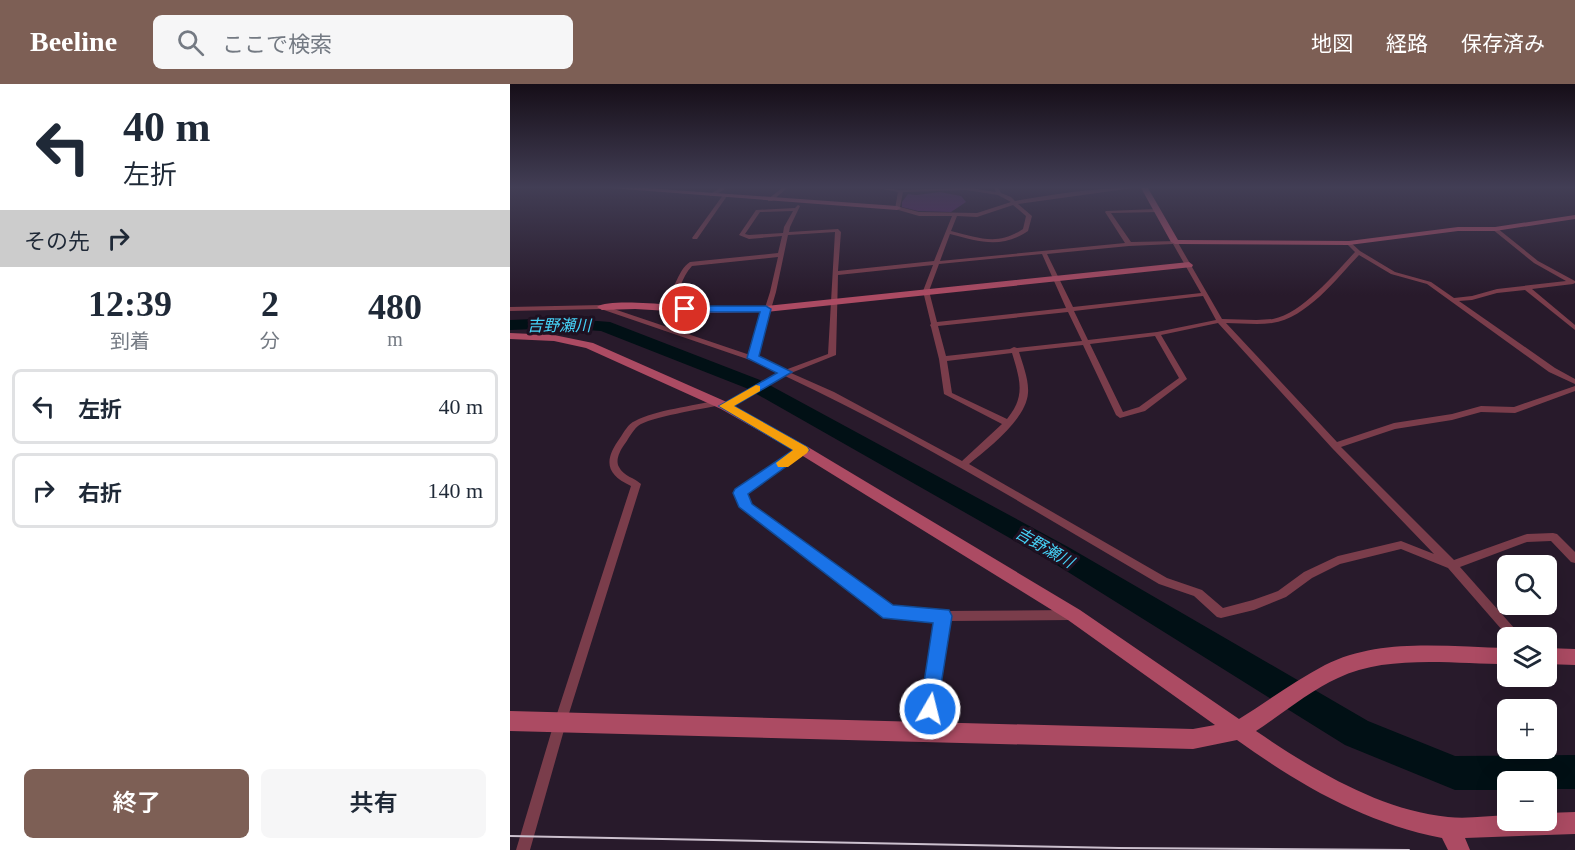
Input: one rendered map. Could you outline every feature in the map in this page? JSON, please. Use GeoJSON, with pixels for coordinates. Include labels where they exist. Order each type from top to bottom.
{"type":"FeatureCollection","features":[{"type":"Feature","properties":{"kind":"street"},"geometry":{"type":"LineString","coordinates":[[695,237],[704,224]]}},
{"type":"Feature","properties":{"kind":"street"},"geometry":{"type":"LineString","coordinates":[[523,850],[560,723],[636,484],[623,479],[615,472],[612,461],[615,450],[636,424],[721,405],[786,372],[832,355],[837,231],[742,235],[750,224]]}},
{"type":"Feature","properties":{"kind":"street"},"geometry":{"type":"LineString","coordinates":[[753,358],[790,224]]}},
{"type":"Feature","properties":{"kind":"street"},"geometry":{"type":"LineString","coordinates":[[952,224],[926,291],[943,359],[948,394],[1008,423]]}},
{"type":"Feature","properties":{"kind":"street"},"geometry":{"type":"LineString","coordinates":[[948,232],[986,241],[1014,240],[1026,230],[1027,224]]}},
{"type":"Feature","properties":{"kind":"street"},"geometry":{"type":"LineString","coordinates":[[1116,224],[1129,244]]}},
{"type":"Feature","properties":{"kind":"street"},"geometry":{"type":"LineString","coordinates":[[1164,224],[1220,321],[1335,446],[1452,565],[1507,627]]}},
{"type":"Feature","properties":{"kind":"street"},"geometry":{"type":"LineString","coordinates":[[835,273],[1129,244],[1349,243],[1458,229],[1496,229],[1531,224]]}},
{"type":"Feature","properties":{"kind":"street"},"geometry":{"type":"LineString","coordinates":[[1496,229],[1536,262],[1574,283]]}},
{"type":"Feature","properties":{"kind":"street"},"geometry":{"type":"LineString","coordinates":[[1349,243],[1358,252],[1393,273],[1429,283],[1552,370],[1575,382]]}},
{"type":"Feature","properties":{"kind":"street"},"geometry":{"type":"LineString","coordinates":[[943,359],[1156,334],[1220,321],[1272,321],[1292,315],[1317,296],[1358,252]]}},
{"type":"Feature","properties":{"kind":"street"},"geometry":{"type":"LineString","coordinates":[[1044,253],[1120,415],[1142,409],[1183,379],[1156,334]]}},
{"type":"Feature","properties":{"kind":"street"},"geometry":{"type":"LineString","coordinates":[[666,309],[676,296],[683,270],[690,264],[780,255]]}},
{"type":"Feature","properties":{"kind":"street"},"geometry":{"type":"LineString","coordinates":[[510,309],[602,307],[766,309],[1189,265]]}},
{"type":"Feature","properties":{"kind":"street"},"geometry":{"type":"LineString","coordinates":[[1453,300],[1472,298],[1497,291],[1574,283]]}},
{"type":"Feature","properties":{"kind":"street"},"geometry":{"type":"LineString","coordinates":[[1527,288],[1575,328]]}},
{"type":"Feature","properties":{"kind":"street"},"geometry":{"type":"LineString","coordinates":[[933,325],[1205,294]]}},
{"type":"Feature","properties":{"kind":"street"},"geometry":{"type":"LineString","coordinates":[[602,307],[753,358],[786,372],[963,465],[1163,581],[1198,593],[1221,613],[1254,605],[1282,594],[1308,575],[1338,560],[1401,545],[1452,565],[1527,538],[1553,537],[1574,557]]}},
{"type":"Feature","properties":{"kind":"street"},"geometry":{"type":"LineString","coordinates":[[510,336],[554,339],[589,345],[721,405],[803,450],[1074,615],[1277,757],[1322,784],[1360,803],[1422,823],[1449,828],[1575,823]]}},
{"type":"Feature","properties":{"kind":"street"},"geometry":{"type":"LineString","coordinates":[[963,465],[1008,423],[1022,404],[1024,393],[1014,349]]}},
{"type":"Feature","properties":{"kind":"street"},"geometry":{"type":"LineString","coordinates":[[1335,446],[1394,426],[1452,417],[1481,409],[1515,410],[1575,388]]}},
{"type":"Feature","properties":{"kind":"street"},"geometry":{"type":"LineString","coordinates":[[803,450],[740,493],[746,507],[889,613],[943,616],[1074,615]]}},
{"type":"Feature","properties":{"kind":"street"},"geometry":{"type":"LineString","coordinates":[[926,732],[943,616]]}},
{"type":"Feature","properties":{"kind":"street"},"geometry":{"type":"LineString","coordinates":[[510,722],[1193,739],[1240,730],[1332,671],[1346,665],[1392,655],[1497,656]]}},
{"type":"Feature","properties":{"kind":"street"},"geometry":{"type":"LineString","coordinates":[[1557,657],[1575,657]]}},
{"type":"Feature","properties":{"kind":"street"},"geometry":{"type":"LineString","coordinates":[[1449,828],[1459,850]]}},
{"type":"Feature","properties":{"kind":"waterway","name":"吉野瀬川"},"geometry":{"type":"LineString","coordinates":[[510,325],[559,323],[604,326],[753,384],[1061,555],[1357,733],[1455,773],[1575,772]]}},
{"type":"Feature","properties":{"kind":"tram line"},"geometry":{"type":"LineString","coordinates":[[510,836],[1119,848],[1409,850]]}},
{"type":"Feature","properties":{"kind":"slow traffic"},"geometry":{"type":"LineString","coordinates":[[756,389],[725,406],[803,450],[783,463]]}},
{"type":"Feature","properties":{"kind":"route"},"geometry":{"type":"LineString","coordinates":[[685,309],[766,309],[753,358],[786,372],[725,406],[803,450],[740,493],[746,507],[889,613],[943,616],[930,709]]}}]}
